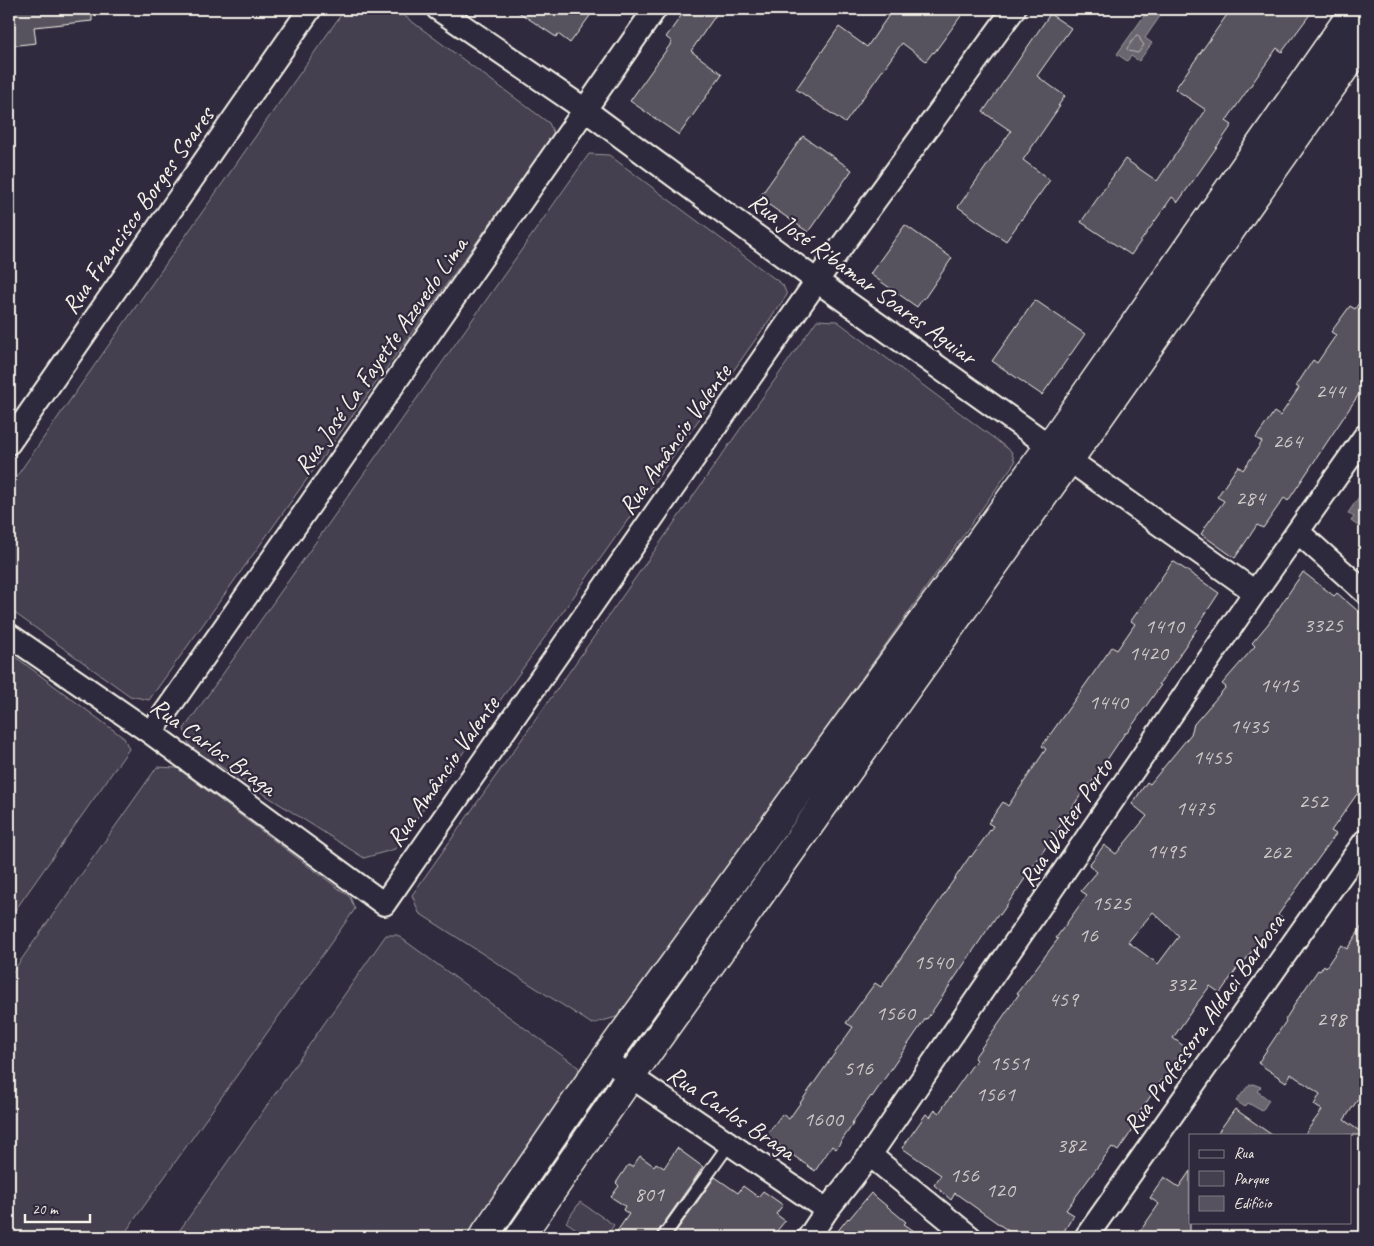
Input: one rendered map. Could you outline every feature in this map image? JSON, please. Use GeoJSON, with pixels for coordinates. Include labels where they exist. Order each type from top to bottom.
{"type":"FeatureCollection","features":[{"type":"Feature","properties":{"kind":"main road"},"geometry":{"type":"LineString","coordinates":[[520,1237],[1059,452],[1291,122],[1355,9]]}},
{"type":"Feature","properties":{"kind":"main road"},"geometry":{"type":"LineString","coordinates":[[1291,122],[1365,39]]}},
{"type":"Feature","properties":{"kind":"main road"},"geometry":{"type":"LineString","coordinates":[[494,1233],[605,1059],[1059,452]]}},
{"type":"Feature","properties":{"kind":"street","name":"Rua Francisco Borges Soares"},"geometry":{"type":"LineString","coordinates":[[9,443],[310,9]]}},
{"type":"Feature","properties":{"kind":"street","name":"Rua José Ribamar Soares Aguiar"},"geometry":{"type":"LineString","coordinates":[[438,9],[584,109],[817,281],[1255,592]]}},
{"type":"Feature","properties":{"kind":"street","name":"Rua José La Fayette Azevedo Lima"},"geometry":{"type":"LineString","coordinates":[[151,733],[655,9]]}},
{"type":"Feature","properties":{"kind":"street","name":"Rua Amâncio Valente"},"geometry":{"type":"LineString","coordinates":[[384,904],[817,281],[1014,9]]}},
{"type":"Feature","properties":{"kind":"street","name":"Rua Walter Porto"},"geometry":{"type":"LineString","coordinates":[[808,1237],[870,1155],[1255,592],[1365,436]]}},
{"type":"Feature","properties":{"kind":"street"},"geometry":{"type":"LineString","coordinates":[[1298,532],[1365,592]]}},
{"type":"Feature","properties":{"kind":"street","name":"Rua Carlos Braga"},"geometry":{"type":"LineString","coordinates":[[9,635],[151,733],[384,904]]}},
{"type":"Feature","properties":{"kind":"street","name":"Rua Professora Aldaci Barbosa"},"geometry":{"type":"LineString","coordinates":[[1086,1237],[1365,841]]}},
{"type":"Feature","properties":{"kind":"street","name":"Rua Carlos Braga"},"geometry":{"type":"LineString","coordinates":[[605,1059],[828,1210]]}},
{"type":"Feature","properties":{"kind":"street"},"geometry":{"type":"LineString","coordinates":[[870,1155],[970,1237]]}},
{"type":"Feature","properties":{"kind":"lane"},"geometry":{"type":"LineString","coordinates":[[663,1237],[730,1143]]}},
{"type":"Feature","properties":{"kind":"green space"},"geometry":{"type":"Polygon","coordinates":[[[345,9],[395,9],[549,123],[554,134],[149,700],[130,696],[9,609],[9,487],[345,9]]]}},
{"type":"Feature","properties":{"kind":"green space"},"geometry":{"type":"Polygon","coordinates":[[[589,154],[609,155],[783,285],[787,295],[395,849],[364,858],[190,747],[184,729],[589,154]]]}},
{"type":"Feature","properties":{"kind":"green space"},"geometry":{"type":"Polygon","coordinates":[[[817,320],[837,321],[1011,451],[1015,462],[623,1015],[592,1024],[419,913],[412,895],[817,320]]]}},
{"type":"Feature","properties":{"kind":"green space"},"geometry":{"type":"Polygon","coordinates":[[[9,652],[124,738],[129,749],[9,919],[9,652]]]}},
{"type":"Feature","properties":{"kind":"green space"},"geometry":{"type":"Polygon","coordinates":[[[157,767],[177,768],[350,897],[355,909],[122,1237],[9,1237],[9,977],[157,767]]]}},
{"type":"Feature","properties":{"kind":"green space"},"geometry":{"type":"Polygon","coordinates":[[[386,935],[397,935],[578,1067],[582,1078],[469,1237],[175,1237],[386,935]]]}},
{"type":"Feature","properties":{"kind":"green space"},"geometry":{"type":"Polygon","coordinates":[[[580,1202],[614,1225],[606,1237],[588,1237],[566,1222],[580,1202]]]}},
{"type":"Feature","properties":{"kind":"water"},"geometry":{"type":"Polygon","coordinates":[[[1149,9],[1165,9],[1145,38],[1152,43],[1139,61],[1131,56],[1127,61],[1117,54],[1149,9]]]}},
{"type":"Feature","properties":{"kind":"water"},"geometry":{"type":"Polygon","coordinates":[[[1365,488],[1365,516],[1358,526],[1351,521],[1354,517],[1348,513],[1365,488]]]}},
{"type":"Feature","properties":{"kind":"water"},"geometry":{"type":"Polygon","coordinates":[[[1253,1084],[1261,1087],[1257,1091],[1269,1100],[1262,1111],[1248,1103],[1245,1107],[1236,1101],[1249,1085],[1253,1084]]]}},
{"type":"Feature","properties":{"kind":"building"},"geometry":{"type":"Polygon","coordinates":[[[9,9],[92,9],[92,21],[34,27],[36,43],[9,46],[9,9]]]}},
{"type":"Feature","properties":{"kind":"building"},"geometry":{"type":"Polygon","coordinates":[[[514,9],[595,9],[570,43],[558,34],[556,37],[514,9]]]}},
{"type":"Feature","properties":{"kind":"building"},"geometry":{"type":"Polygon","coordinates":[[[686,9],[720,9],[691,51],[722,74],[679,135],[630,101],[672,42],[666,37],[686,9]]]}},
{"type":"Feature","properties":{"kind":"building"},"geometry":{"type":"Polygon","coordinates":[[[893,9],[966,9],[926,61],[902,43],[845,123],[796,89],[839,27],[867,47],[893,9]]]}},
{"type":"Feature","properties":{"kind":"building"},"geometry":{"type":"Polygon","coordinates":[[[1231,9],[1314,9],[1282,52],[1277,48],[1226,121],[1232,125],[1200,171],[1178,202],[1172,197],[1131,255],[1081,222],[1125,159],[1157,181],[1206,110],[1175,89],[1231,9]]]}},
{"type":"Feature","properties":{"kind":"building"},"geometry":{"type":"Polygon","coordinates":[[[1050,14],[1071,28],[1037,76],[1065,96],[1023,160],[1050,180],[1006,241],[958,207],[1011,131],[983,112],[1050,14]]]}},
{"type":"Feature","properties":{"kind":"building"},"geometry":{"type":"Polygon","coordinates":[[[803,136],[852,170],[808,232],[759,198],[803,136]]]}},
{"type":"Feature","properties":{"kind":"building"},"geometry":{"type":"Polygon","coordinates":[[[905,225],[952,258],[917,307],[870,274],[905,225]]]}},
{"type":"Feature","properties":{"kind":"building"},"geometry":{"type":"Polygon","coordinates":[[[1365,294],[1365,385],[1288,501],[1284,498],[1263,528],[1257,525],[1235,558],[1201,534],[1224,501],[1217,497],[1238,466],[1243,470],[1262,442],[1256,438],[1274,412],[1280,416],[1299,388],[1296,386],[1313,360],[1317,363],[1336,335],[1331,332],[1350,306],[1355,309],[1365,294]]]}},
{"type":"Feature","properties":{"kind":"building"},"geometry":{"type":"Polygon","coordinates":[[[1035,300],[1085,334],[1042,395],[992,361],[1035,300]]]}},
{"type":"Feature","properties":{"kind":"building"},"geometry":{"type":"Polygon","coordinates":[[[1173,561],[1219,593],[1180,655],[1159,684],[1161,685],[1127,733],[1125,733],[1090,785],[1088,784],[1018,889],[1000,915],[998,914],[927,1019],[852,1123],[836,1149],[832,1146],[815,1171],[766,1136],[782,1114],[789,1119],[853,1027],[846,1023],[875,983],[881,987],[970,856],[993,826],[988,823],[1003,802],[1008,806],[1046,749],[1042,746],[1112,647],[1117,650],[1135,624],[1131,621],[1173,561]]]}},
{"type":"Feature","properties":{"kind":"building"},"geometry":{"type":"Polygon","coordinates":[[[1303,572],[1334,596],[1337,593],[1365,617],[1365,799],[1357,794],[1331,831],[1336,834],[1278,915],[1282,917],[1264,944],[1259,941],[1220,993],[1210,986],[1195,1006],[1173,1038],[1185,1047],[1134,1120],[1138,1122],[1118,1151],[1112,1147],[1066,1210],[1074,1215],[1064,1231],[1059,1237],[1017,1237],[955,1193],[951,1200],[934,1185],[941,1175],[902,1148],[926,1114],[930,1117],[935,1110],[939,1113],[976,1060],[974,1058],[1019,994],[1017,993],[1058,939],[1056,938],[1087,895],[1081,891],[1097,872],[1089,865],[1104,845],[1116,854],[1147,816],[1132,804],[1147,782],[1150,784],[1191,734],[1194,724],[1226,687],[1222,684],[1255,646],[1252,643],[1268,624],[1303,572]],[[1153,912],[1128,942],[1158,964],[1179,936],[1153,912]]]}},
{"type":"Feature","properties":{"kind":"building"},"geometry":{"type":"Polygon","coordinates":[[[1365,922],[1365,1089],[1344,1120],[1365,1135],[1305,1134],[1322,1110],[1314,1105],[1320,1094],[1291,1074],[1286,1082],[1258,1063],[1318,970],[1320,971],[1324,965],[1326,967],[1341,945],[1347,949],[1365,922]]]}},
{"type":"Feature","properties":{"kind":"building"},"geometry":{"type":"Polygon","coordinates":[[[1235,1109],[1271,1134],[1217,1134],[1235,1109]]]}},
{"type":"Feature","properties":{"kind":"building"},"geometry":{"type":"Polygon","coordinates":[[[677,1148],[703,1167],[656,1237],[613,1237],[629,1214],[623,1210],[625,1206],[611,1197],[619,1186],[616,1183],[628,1165],[632,1167],[640,1156],[654,1166],[656,1163],[664,1168],[677,1148]]]}},
{"type":"Feature","properties":{"kind":"building"},"geometry":{"type":"Polygon","coordinates":[[[1189,1172],[1190,1237],[1136,1237],[1159,1204],[1150,1198],[1164,1177],[1179,1187],[1189,1172]]]}},
{"type":"Feature","properties":{"kind":"building"},"geometry":{"type":"Polygon","coordinates":[[[715,1177],[738,1193],[743,1186],[758,1197],[763,1191],[783,1205],[776,1214],[785,1221],[772,1237],[672,1237],[715,1177]]]}},
{"type":"Feature","properties":{"kind":"building"},"geometry":{"type":"Polygon","coordinates":[[[871,1193],[906,1222],[904,1224],[923,1237],[833,1237],[871,1193]]]}}]}
